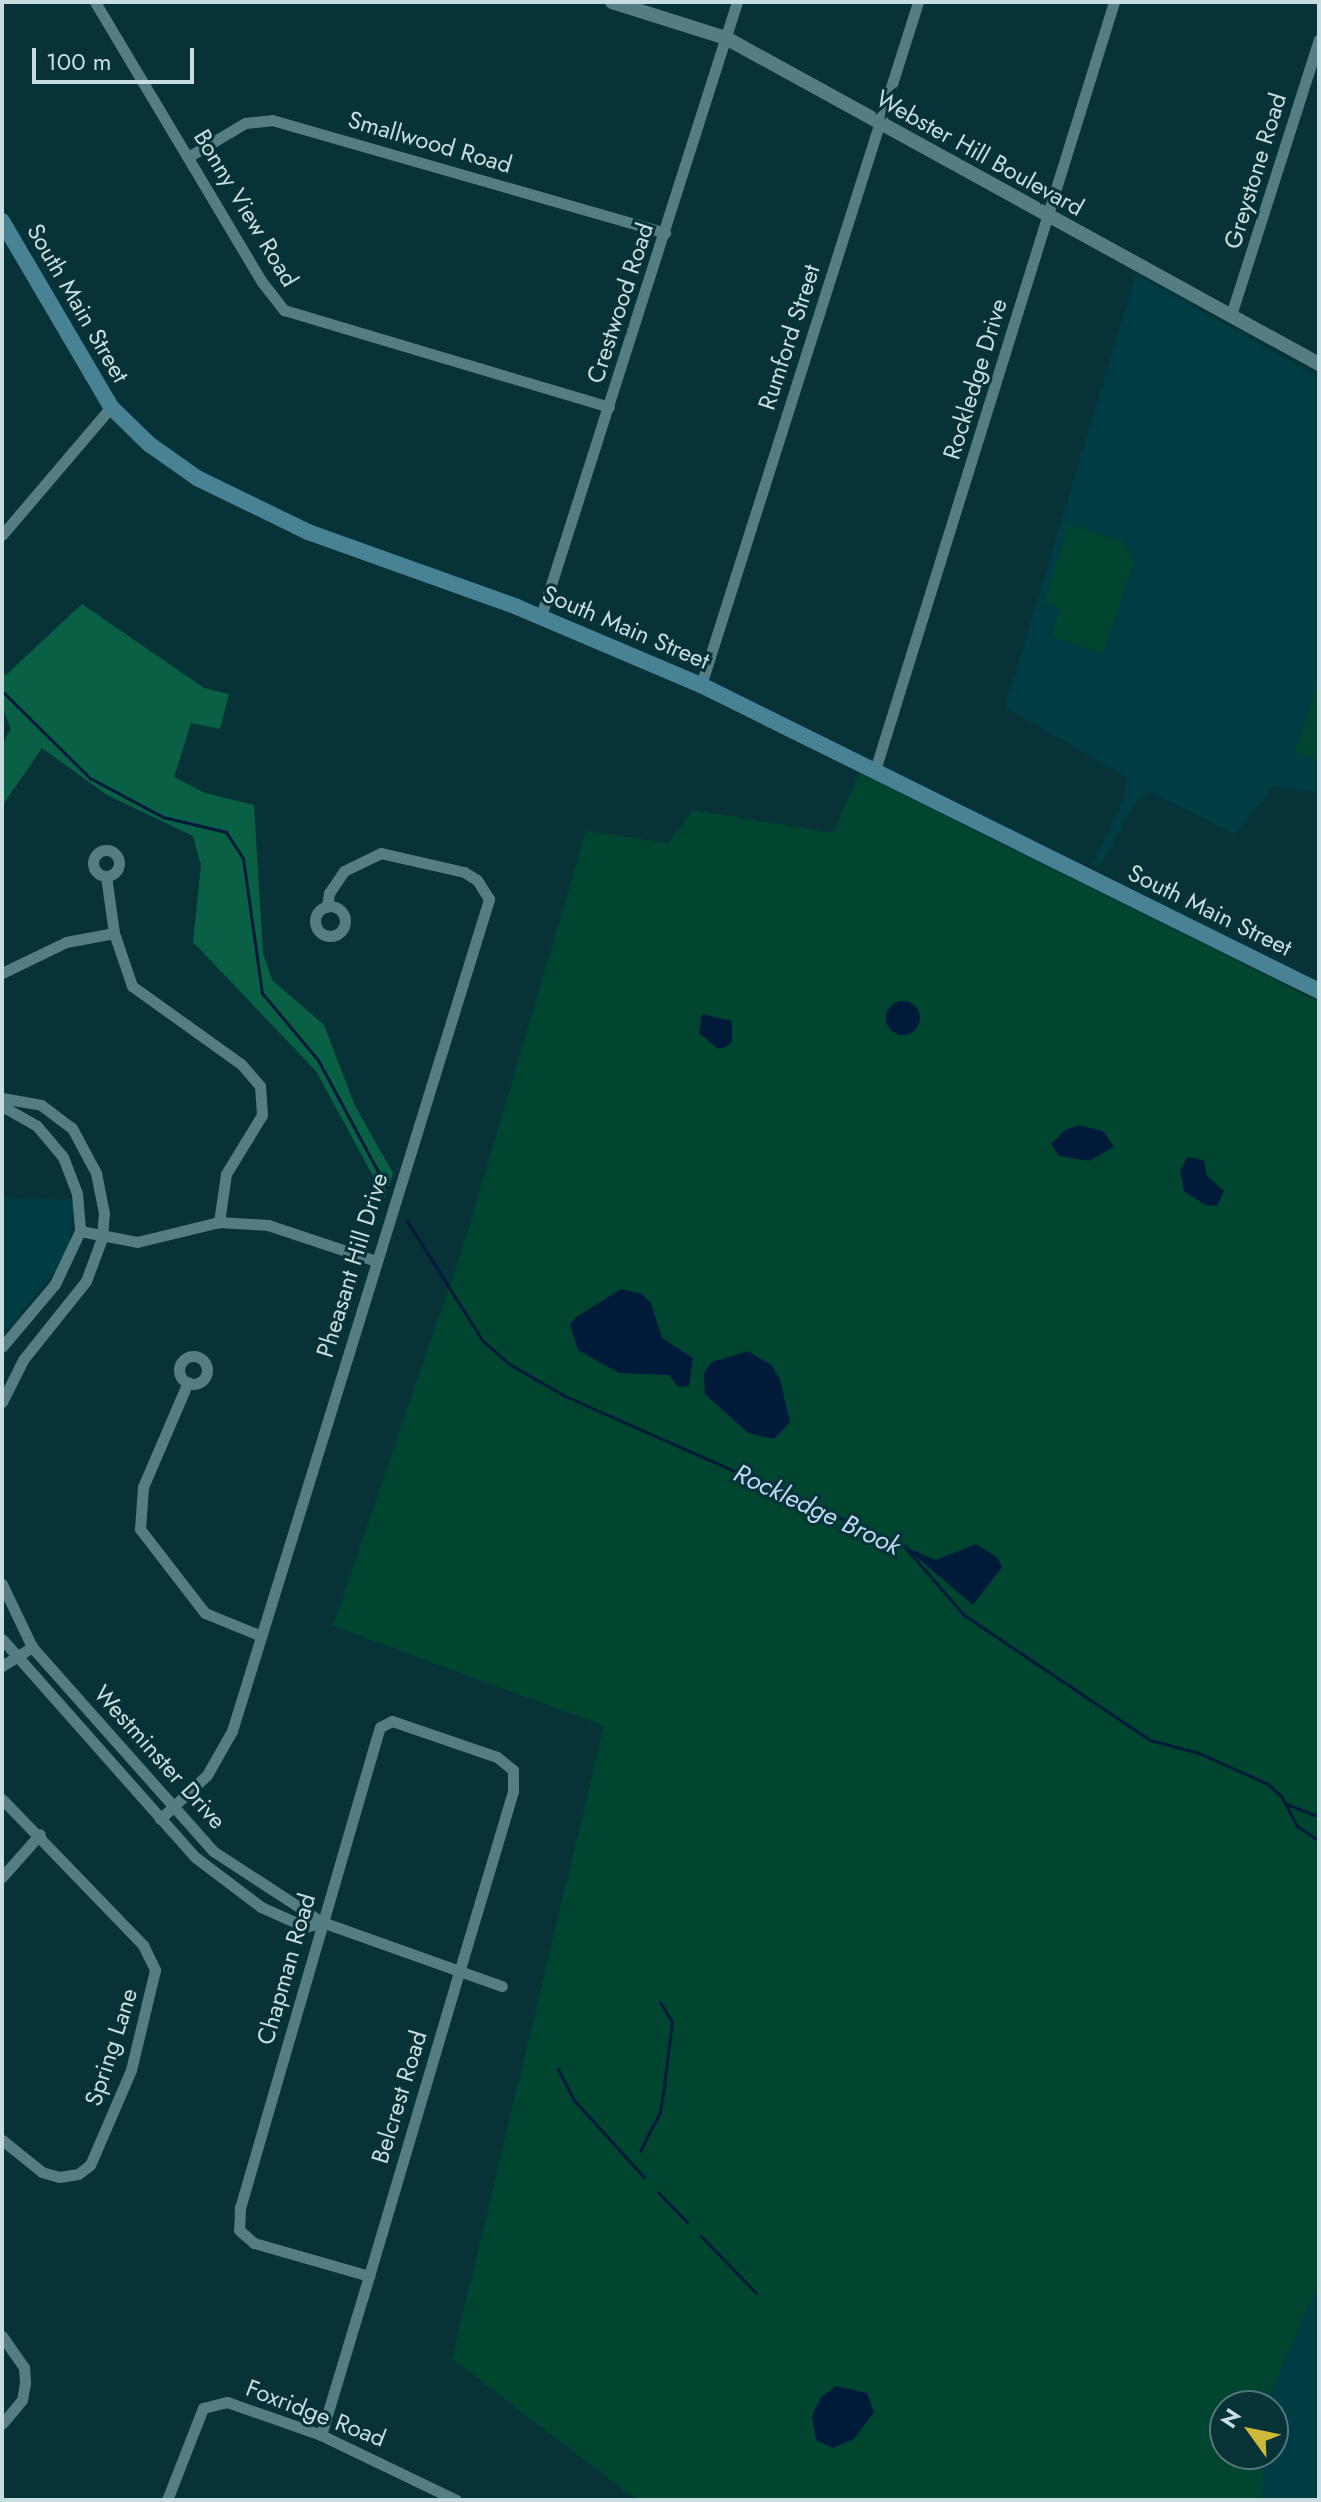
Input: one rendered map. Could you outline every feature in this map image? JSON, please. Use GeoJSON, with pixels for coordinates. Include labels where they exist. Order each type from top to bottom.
{"type":"FeatureCollection","features":[{"type":"Feature","properties":{"kind":"main road","name":"South Main Street"},"geometry":{"type":"LineString","coordinates":[[2,221],[111,407],[178,467],[262,513],[541,616],[701,685],[876,767],[1319,991]]}},
{"type":"Feature","properties":{"kind":"street","name":"Bonny View Road"},"geometry":{"type":"LineString","coordinates":[[95,2],[272,298],[291,314],[609,407]]}},
{"type":"Feature","properties":{"kind":"street","name":"Webster Hill Boulevard"},"geometry":{"type":"LineString","coordinates":[[612,2],[726,38],[1319,364]]}},
{"type":"Feature","properties":{"kind":"street","name":"Crestwood Road"},"geometry":{"type":"LineString","coordinates":[[541,616],[737,2]]}},
{"type":"Feature","properties":{"kind":"street","name":"Rumford Street"},"geometry":{"type":"LineString","coordinates":[[701,685],[918,2]]}},
{"type":"Feature","properties":{"kind":"street","name":"Rockledge Drive"},"geometry":{"type":"LineString","coordinates":[[876,767],[1114,2]]}},
{"type":"Feature","properties":{"kind":"street","name":"Greystone Road"},"geometry":{"type":"LineString","coordinates":[[1231,315],[1319,40]]}},
{"type":"Feature","properties":{"kind":"street","name":"Smallwood Road"},"geometry":{"type":"LineString","coordinates":[[188,157],[245,123],[272,120],[665,233]]}},
{"type":"Feature","properties":{"kind":"street"},"geometry":{"type":"LineString","coordinates":[[2,535],[111,407]]}},
{"type":"Feature","properties":{"kind":"street","name":"Pheasant Hill Drive"},"geometry":{"type":"LineString","coordinates":[[160,1819],[220,1757],[489,899],[485,889],[464,872],[381,853],[344,871],[329,893],[327,907]]}},
{"type":"Feature","properties":{"kind":"street"},"geometry":{"type":"LineString","coordinates":[[106,876],[114,933],[124,971],[138,994],[241,1064],[260,1086],[262,1115],[226,1174],[219,1222]]}},
{"type":"Feature","properties":{"kind":"street"},"geometry":{"type":"LineString","coordinates":[[2,973],[66,942],[114,933]]}},
{"type":"Feature","properties":{"kind":"street"},"geometry":{"type":"LineString","coordinates":[[2,1098],[41,1105],[81,1139],[101,1190],[102,1238],[86,1281],[23,1360],[2,1402]]}},
{"type":"Feature","properties":{"kind":"street"},"geometry":{"type":"LineString","coordinates":[[2,1106],[37,1126],[63,1157],[77,1194],[80,1231],[55,1284],[2,1347]]}},
{"type":"Feature","properties":{"kind":"street"},"geometry":{"type":"LineString","coordinates":[[80,1231],[102,1238],[151,1241],[219,1222],[268,1225],[376,1261]]}},
{"type":"Feature","properties":{"kind":"street"},"geometry":{"type":"LineString","coordinates":[[188,1382],[143,1487],[140,1529],[205,1613],[259,1635]]}},
{"type":"Feature","properties":{"kind":"street","name":"Westminster Drive"},"geometry":{"type":"LineString","coordinates":[[2,1584],[32,1647],[213,1851],[322,1922],[502,1986]]}},
{"type":"Feature","properties":{"kind":"street","name":"Westminster Drive"},"geometry":{"type":"LineString","coordinates":[[2,1639],[14,1657],[195,1857],[261,1907],[306,1927],[322,1922]]}},
{"type":"Feature","properties":{"kind":"street"},"geometry":{"type":"LineString","coordinates":[[2,1666],[32,1647]]}},
{"type":"Feature","properties":{"kind":"street","name":"Chapman Road"},"geometry":{"type":"LineString","coordinates":[[369,2276],[254,2243],[239,2230],[240,2207],[380,1727],[403,1723],[497,1757],[513,1770]]}},
{"type":"Feature","properties":{"kind":"street","name":"Belcrest Road"},"geometry":{"type":"LineString","coordinates":[[321,2435],[513,1791],[513,1770]]}},
{"type":"Feature","properties":{"kind":"street","name":"Spring Lane"},"geometry":{"type":"LineString","coordinates":[[2,1799],[40,1834],[143,1945],[155,1982],[131,2070],[90,2165],[78,2174],[59,2177],[42,2172],[2,2140]]}},
{"type":"Feature","properties":{"kind":"street"},"geometry":{"type":"LineString","coordinates":[[2,1877],[40,1834]]}},
{"type":"Feature","properties":{"kind":"street"},"geometry":{"type":"LineString","coordinates":[[2,2336],[24,2367],[25,2383],[22,2400],[2,2424]]}},
{"type":"Feature","properties":{"kind":"street","name":"Foxridge Road"},"geometry":{"type":"LineString","coordinates":[[167,2500],[203,2408],[227,2402],[321,2435],[456,2500]]}},
{"type":"Feature","properties":{"kind":"shaded area"},"geometry":{"type":"Polygon","coordinates":[[[1136,274],[1319,377],[1319,793],[1274,786],[1235,835],[1149,791],[1134,804],[1100,867],[1092,863],[1124,799],[1126,777],[1005,707],[1136,274]]]}},
{"type":"Feature","properties":{"kind":"shaded area"},"geometry":{"type":"Polygon","coordinates":[[[903,1001],[915,1006],[920,1018],[915,1030],[903,1035],[891,1030],[886,1018],[891,1006],[903,1001]]]}},
{"type":"Feature","properties":{"kind":"shaded area"},"geometry":{"type":"Polygon","coordinates":[[[702,1014],[732,1021],[732,1042],[718,1049],[699,1033],[702,1014]]]}},
{"type":"Feature","properties":{"kind":"shaded area"},"geometry":{"type":"Polygon","coordinates":[[[1079,1125],[1103,1131],[1114,1147],[1089,1161],[1059,1156],[1051,1144],[1065,1130],[1079,1125]]]}},
{"type":"Feature","properties":{"kind":"shaded area"},"geometry":{"type":"Polygon","coordinates":[[[1188,1157],[1204,1160],[1207,1176],[1224,1191],[1217,1206],[1205,1205],[1184,1191],[1180,1170],[1188,1157]]]}},
{"type":"Feature","properties":{"kind":"shaded area"},"geometry":{"type":"Polygon","coordinates":[[[2,1198],[73,1200],[73,1214],[69,1245],[56,1272],[2,1334],[2,1198]]]}},
{"type":"Feature","properties":{"kind":"shaded area"},"geometry":{"type":"Polygon","coordinates":[[[621,1289],[642,1294],[651,1303],[662,1338],[693,1358],[689,1386],[678,1387],[669,1375],[619,1373],[578,1350],[570,1325],[575,1318],[621,1289]]]}},
{"type":"Feature","properties":{"kind":"shaded area"},"geometry":{"type":"Polygon","coordinates":[[[748,1351],[771,1365],[780,1379],[790,1422],[774,1439],[748,1433],[705,1394],[704,1373],[712,1362],[748,1351]]]}},
{"type":"Feature","properties":{"kind":"shaded area"},"geometry":{"type":"Polygon","coordinates":[[[976,1544],[998,1558],[1002,1567],[973,1605],[905,1547],[936,1560],[976,1544]]]}},
{"type":"Feature","properties":{"kind":"shaded area"},"geometry":{"type":"Polygon","coordinates":[[[1319,2282],[1319,2500],[1262,2500],[1263,2470],[1289,2470],[1289,2390],[1272,2390],[1319,2282]]]}},
{"type":"Feature","properties":{"kind":"shaded area"},"geometry":{"type":"Polygon","coordinates":[[[836,2386],[867,2393],[874,2412],[854,2439],[833,2448],[816,2440],[812,2416],[821,2397],[836,2386]]]}},
{"type":"Feature","properties":{"kind":"green space"},"geometry":{"type":"Polygon","coordinates":[[[1069,524],[1124,542],[1134,562],[1103,654],[1052,637],[1060,608],[1044,602],[1069,524]]]}},
{"type":"Feature","properties":{"kind":"green space"},"geometry":{"type":"Polygon","coordinates":[[[82,604],[204,688],[229,694],[220,729],[191,723],[174,777],[205,793],[254,805],[263,953],[272,980],[324,1025],[355,1106],[393,1173],[385,1198],[316,1071],[193,942],[201,865],[193,836],[107,795],[42,748],[2,806],[2,745],[11,729],[2,707],[2,672],[6,675],[82,604]]]}},
{"type":"Feature","properties":{"kind":"green space"},"geometry":{"type":"Polygon","coordinates":[[[1319,679],[1319,761],[1295,752],[1319,679]]]}},
{"type":"Feature","properties":{"kind":"green space"},"geometry":{"type":"Polygon","coordinates":[[[859,773],[1319,1002],[1319,2282],[1272,2390],[1209,2390],[1209,2470],[1263,2470],[1262,2500],[637,2500],[452,2359],[604,1726],[333,1626],[467,1234],[586,831],[668,843],[693,810],[833,833],[859,773]]]}},
{"type":"Feature","properties":{"kind":"waterway","name":"Rockledge Brook"},"geometry":{"type":"LineString","coordinates":[[2,691],[90,778],[163,817],[226,832],[243,858],[262,993],[318,1060],[387,1188]]}},
{"type":"Feature","properties":{"kind":"waterway","name":"Rockledge Brook"},"geometry":{"type":"LineString","coordinates":[[407,1221],[483,1341],[509,1364],[565,1396],[905,1547],[964,1615],[1150,1740],[1199,1753],[1268,1784],[1282,1797],[1297,1826],[1319,1841]]}},
{"type":"Feature","properties":{"kind":"waterway"},"geometry":{"type":"LineString","coordinates":[[1286,1804],[1315,1815]]}},
{"type":"Feature","properties":{"kind":"waterway"},"geometry":{"type":"LineString","coordinates":[[640,2151],[660,2112],[664,2086],[672,2022],[660,2002]]}},
{"type":"Feature","properties":{"kind":"waterway"},"geometry":{"type":"LineString","coordinates":[[558,2069],[574,2100],[645,2178]]}},
{"type":"Feature","properties":{"kind":"waterway"},"geometry":{"type":"LineString","coordinates":[[658,2192],[687,2222]]}},
{"type":"Feature","properties":{"kind":"waterway"},"geometry":{"type":"LineString","coordinates":[[701,2236],[756,2293]]}}]}
